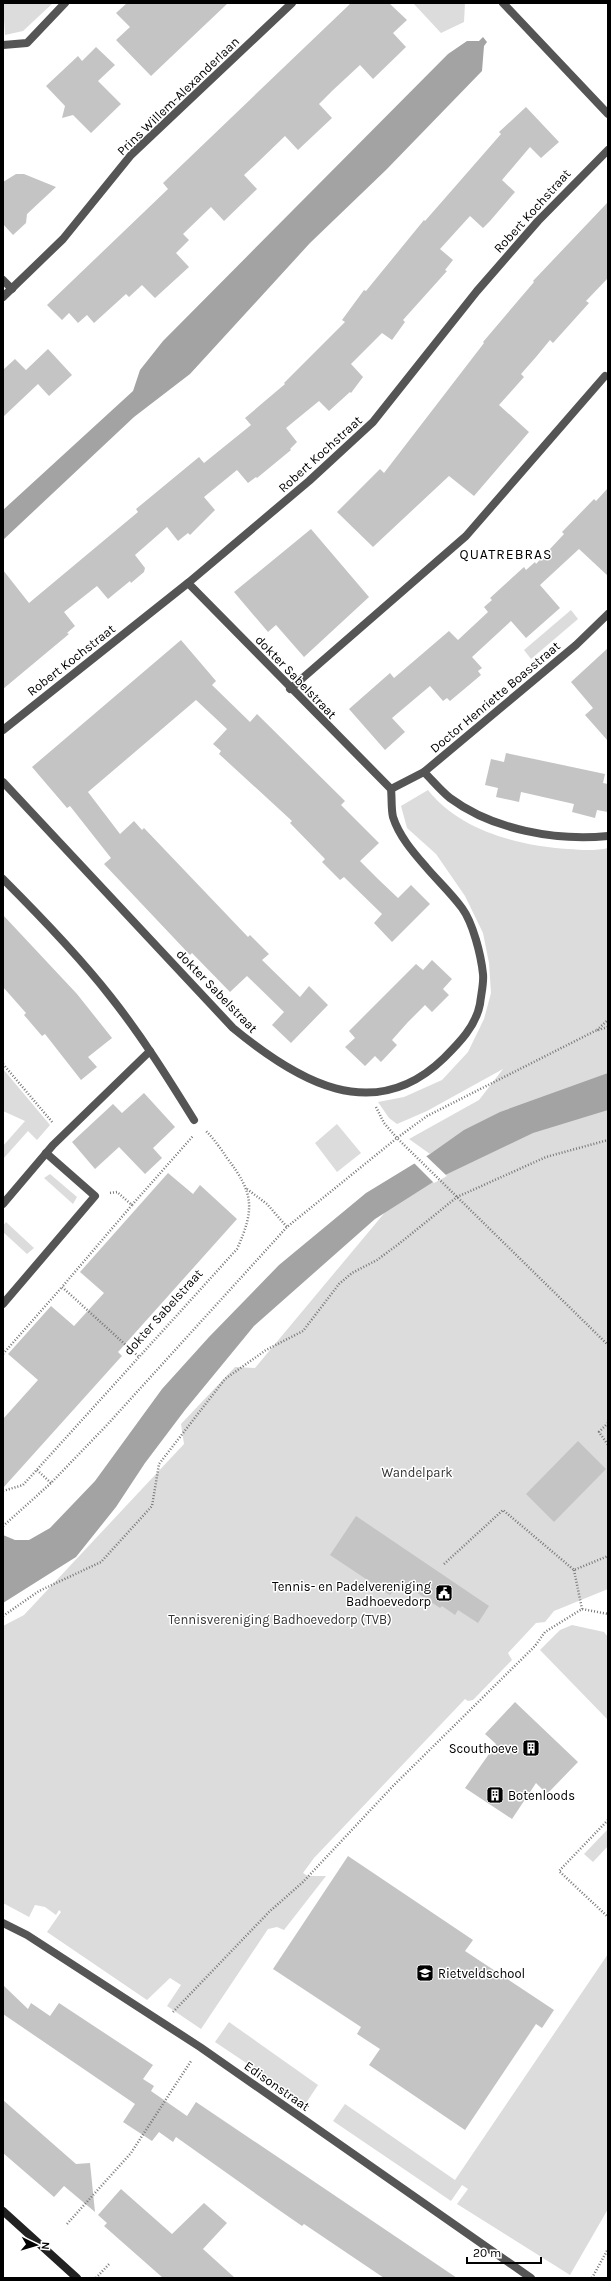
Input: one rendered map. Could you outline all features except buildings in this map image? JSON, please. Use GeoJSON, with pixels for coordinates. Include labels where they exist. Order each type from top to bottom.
{"type":"FeatureCollection","features":[{"type":"Feature","properties":{"kind":"street"},"geometry":{"type":"LineString","coordinates":[[3,45],[27,43],[65,3]]}},
{"type":"Feature","properties":{"kind":"street","name":"Prins Willem-Alexanderlaan"},"geometry":{"type":"LineString","coordinates":[[3,297],[63,239],[131,155],[292,3]]}},
{"type":"Feature","properties":{"kind":"street"},"geometry":{"type":"LineString","coordinates":[[502,3],[608,114]]}},
{"type":"Feature","properties":{"kind":"street","name":"Robert Kochstraat"},"geometry":{"type":"LineString","coordinates":[[3,730],[188,584],[310,481],[373,422],[477,291],[523,238],[608,150]]}},
{"type":"Feature","properties":{"kind":"street"},"geometry":{"type":"LineString","coordinates":[[3,280],[12,289]]}},
{"type":"Feature","properties":{"kind":"street"},"geometry":{"type":"LineString","coordinates":[[290,689],[466,536],[605,376]]}},
{"type":"Feature","properties":{"kind":"street","name":"dokter Sabelstraat"},"geometry":{"type":"LineString","coordinates":[[3,782],[233,1028],[267,1056],[290,1070],[320,1084],[366,1094],[395,1090],[414,1081],[434,1068],[465,1037],[480,1006],[483,975],[475,940],[462,909],[408,847],[393,816],[391,790],[188,584]]}},
{"type":"Feature","properties":{"kind":"street","name":"Doctor Henriette Boasstraat"},"geometry":{"type":"LineString","coordinates":[[391,790],[424,772],[576,645],[608,614]]}},
{"type":"Feature","properties":{"kind":"street"},"geometry":{"type":"LineString","coordinates":[[424,772],[450,798],[484,817],[527,831],[567,836],[608,836]]}},
{"type":"Feature","properties":{"kind":"street"},"geometry":{"type":"LineString","coordinates":[[3,879],[35,911],[110,996],[150,1051],[194,1120]]}},
{"type":"Feature","properties":{"kind":"street"},"geometry":{"type":"LineString","coordinates":[[3,1204],[63,1135],[150,1051]]}},
{"type":"Feature","properties":{"kind":"street"},"geometry":{"type":"LineString","coordinates":[[3,1304],[95,1196],[46,1153]]}},
{"type":"Feature","properties":{"kind":"street","name":"Edisonstraat"},"geometry":{"type":"LineString","coordinates":[[3,1923],[27,1935],[161,2024],[200,2047],[531,2278]]}},
{"type":"Feature","properties":{"kind":"street"},"geometry":{"type":"LineString","coordinates":[[3,2211],[77,2278]]}},
{"type":"Feature","properties":{"kind":"path"},"geometry":{"type":"LineString","coordinates":[[595,1031],[608,1020]]}},
{"type":"Feature","properties":{"kind":"path"},"geometry":{"type":"LineString","coordinates":[[3,1526],[51,1483],[106,1426],[287,1227],[397,1138],[427,1116],[595,1031],[608,1027]]}},
{"type":"Feature","properties":{"kind":"path"},"geometry":{"type":"LineString","coordinates":[[3,1064],[63,1135]]}},
{"type":"Feature","properties":{"kind":"path","name":"dokter Sabelstraat"},"geometry":{"type":"LineString","coordinates":[[3,1491],[23,1485],[237,1249],[250,1215],[247,1189],[238,1172],[201,1126],[194,1120]]}},
{"type":"Feature","properties":{"kind":"path"},"geometry":{"type":"LineString","coordinates":[[384,1123],[397,1138],[405,1144],[608,1346]]}},
{"type":"Feature","properties":{"kind":"path"},"geometry":{"type":"LineString","coordinates":[[3,1354],[201,1126]]}},
{"type":"Feature","properties":{"kind":"path"},"geometry":{"type":"LineString","coordinates":[[3,1616],[40,1591],[101,1562],[152,1506],[159,1464],[225,1379],[266,1350],[303,1331],[339,1284],[400,1243],[457,1197],[546,1157],[608,1140]]}},
{"type":"Feature","properties":{"kind":"path"},"geometry":{"type":"LineString","coordinates":[[247,1189],[267,1204],[287,1227]]}},
{"type":"Feature","properties":{"kind":"path"},"geometry":{"type":"LineString","coordinates":[[95,1196],[117,1192],[132,1205]]}},
{"type":"Feature","properties":{"kind":"path"},"geometry":{"type":"LineString","coordinates":[[62,1287],[139,1357]]}},
{"type":"Feature","properties":{"kind":"path"},"geometry":{"type":"LineString","coordinates":[[608,1423],[598,1432],[608,1445]]}},
{"type":"Feature","properties":{"kind":"path"},"geometry":{"type":"LineString","coordinates":[[37,1470],[51,1483]]}},
{"type":"Feature","properties":{"kind":"path"},"geometry":{"type":"LineString","coordinates":[[444,1564],[503,1510],[574,1570],[582,1609]]}},
{"type":"Feature","properties":{"kind":"path"},"geometry":{"type":"LineString","coordinates":[[574,1570],[608,1556]]}},
{"type":"Feature","properties":{"kind":"path"},"geometry":{"type":"LineString","coordinates":[[161,2024],[269,1912],[303,1882],[393,1786],[535,1646],[545,1632],[582,1609],[608,1614]]}},
{"type":"Feature","properties":{"kind":"path"},"geometry":{"type":"LineString","coordinates":[[608,1820],[558,1871],[608,1917]]}},
{"type":"Feature","properties":{"kind":"path"},"geometry":{"type":"LineString","coordinates":[[67,2224],[131,2152],[200,2047]]}},
{"type":"Feature","properties":{"kind":"path"},"geometry":{"type":"LineString","coordinates":[[592,2278],[608,2249]]}},
{"type":"Feature","properties":{"kind":"path"},"geometry":{"type":"LineString","coordinates":[[96,2278],[110,2263]]}},
{"type":"Feature","properties":{"kind":"green space"},"geometry":{"type":"Polygon","coordinates":[[[3,3],[53,3],[23,31],[5,35],[3,3]]]}},
{"type":"Feature","properties":{"kind":"green space"},"geometry":{"type":"Polygon","coordinates":[[[413,3],[465,3],[464,22],[441,33],[413,3]]]}},
{"type":"Feature","properties":{"kind":"green space"},"geometry":{"type":"Polygon","coordinates":[[[571,610],[578,619],[531,659],[524,650],[571,610]]]}},
{"type":"Feature","properties":{"kind":"green space","name":"Wandelpark"},"geometry":{"type":"Polygon","coordinates":[[[428,790],[441,804],[457,816],[492,834],[511,840],[550,847],[588,850],[608,848],[608,1589],[554,1611],[545,1622],[536,1623],[508,1653],[512,1660],[473,1700],[468,1701],[465,1699],[314,1858],[303,1873],[308,1876],[326,1876],[284,1930],[277,1927],[268,1929],[201,2029],[167,2006],[181,1985],[170,1978],[147,2000],[47,1932],[61,1912],[59,1910],[56,1915],[45,1907],[35,1905],[29,1917],[3,1903],[3,1626],[24,1615],[184,1444],[181,1424],[235,1367],[255,1368],[437,1150],[430,1154],[409,1139],[479,1100],[503,1069],[427,1111],[397,1124],[389,1118],[378,1102],[404,1097],[442,1080],[468,1052],[484,1019],[491,993],[489,963],[483,933],[465,896],[436,854],[407,828],[401,806],[428,790]]]}},
{"type":"Feature","properties":{"kind":"green space"},"geometry":{"type":"Polygon","coordinates":[[[3,1069],[50,1125],[37,1140],[28,1131],[3,1159],[3,1146],[25,1121],[3,1111],[3,1069]]]}},
{"type":"Feature","properties":{"kind":"green space"},"geometry":{"type":"Polygon","coordinates":[[[337,1124],[361,1153],[337,1172],[315,1143],[337,1124]]]}},
{"type":"Feature","properties":{"kind":"green space"},"geometry":{"type":"Polygon","coordinates":[[[50,1174],[77,1197],[73,1204],[44,1178],[50,1174]]]}},
{"type":"Feature","properties":{"kind":"green space"},"geometry":{"type":"Polygon","coordinates":[[[6,1222],[34,1248],[27,1254],[3,1232],[3,1226],[6,1222]]]}},
{"type":"Feature","properties":{"kind":"green space"},"geometry":{"type":"Polygon","coordinates":[[[572,1625],[604,1632],[608,1637],[608,1720],[540,1650],[560,1630],[572,1625]]]}},
{"type":"Feature","properties":{"kind":"green space"},"geometry":{"type":"Polygon","coordinates":[[[608,1829],[608,1846],[593,1862],[584,1854],[608,1829]]]}},
{"type":"Feature","properties":{"kind":"green space"},"geometry":{"type":"Polygon","coordinates":[[[608,1954],[608,2209],[570,2275],[457,2204],[468,2189],[462,2185],[451,2201],[333,2121],[345,2104],[455,2180],[608,1954]]]}},
{"type":"Feature","properties":{"kind":"green space"},"geometry":{"type":"Polygon","coordinates":[[[229,2022],[318,2085],[306,2103],[215,2042],[229,2022]]]}},
{"type":"Feature","properties":{"kind":"shaded area"},"geometry":{"type":"Polygon","coordinates":[[[483,37],[487,42],[484,46],[482,71],[386,170],[310,243],[190,374],[134,417],[3,540],[3,510],[133,391],[140,370],[163,341],[448,54],[467,41],[479,41],[483,37]]]}},
{"type":"Feature","properties":{"kind":"shaded area"},"geometry":{"type":"Polygon","coordinates":[[[608,1073],[608,1110],[533,1133],[441,1177],[375,1219],[254,1326],[185,1410],[145,1463],[116,1507],[76,1557],[3,1603],[3,1535],[15,1540],[29,1540],[50,1528],[95,1481],[162,1389],[209,1337],[279,1265],[366,1193],[430,1154],[464,1130],[500,1112],[608,1073]]]}},
{"type":"Feature","properties":{"kind":"pier"},"geometry":{"type":"Polygon","coordinates":[[[425,1155],[447,1176],[434,1183],[413,1162],[425,1155]]]}},
{"type":"Feature","properties":{"kind":"place","name":"Tennis- en Padelvereniging Badhoevedorp"},"geometry":{"type":"Point","coordinates":[444,1593]}},
{"type":"Feature","properties":{"kind":"place","name":"Scouthoeve"},"geometry":{"type":"Point","coordinates":[531,1748]}},
{"type":"Feature","properties":{"kind":"place","name":"Botenloods"},"geometry":{"type":"Point","coordinates":[495,1795]}},
{"type":"Feature","properties":{"kind":"place","name":"Rietveldschool"},"geometry":{"type":"Point","coordinates":[425,1973]}},
{"type":"Feature","properties":{"kind":"district","name":"QUATREBRAS"},"geometry":{"type":"Point","coordinates":[506,554]}},
{"type":"Feature","properties":{"kind":"park label","name":"Tennisvereniging Badhoevedorp (TVB)"},"geometry":{"type":"Point","coordinates":[280,1619]}}]}
